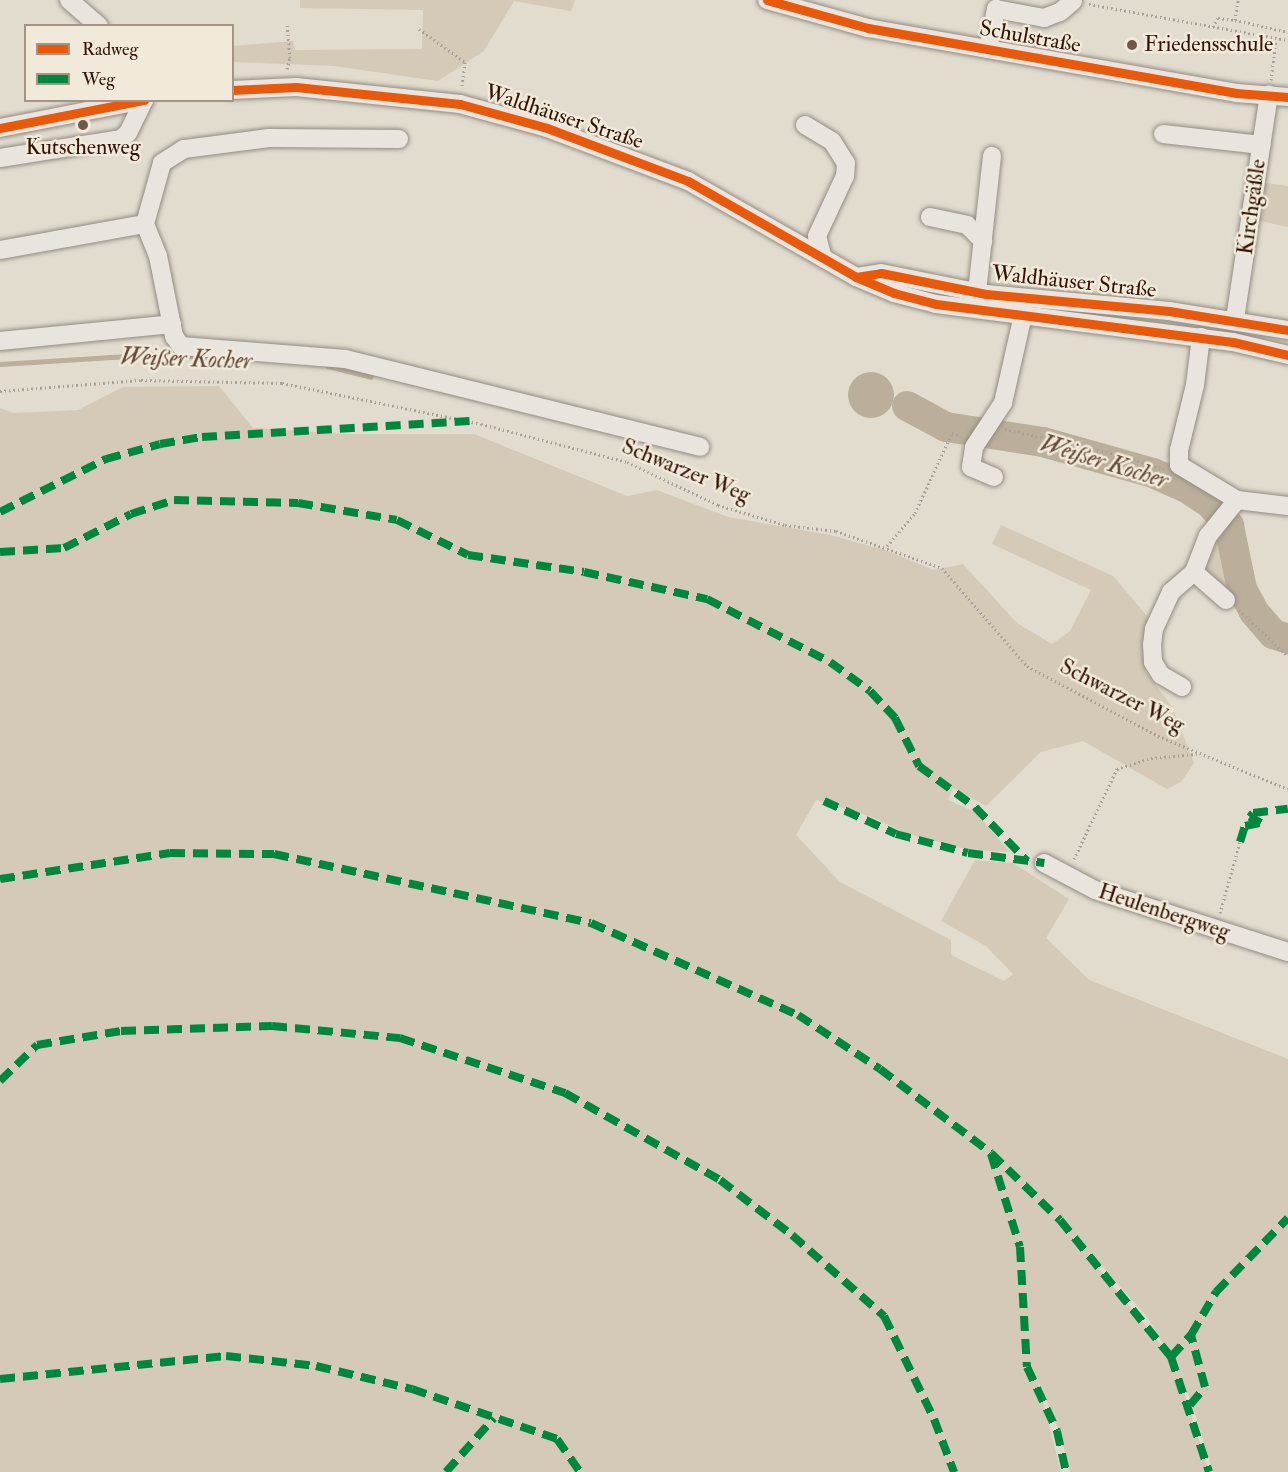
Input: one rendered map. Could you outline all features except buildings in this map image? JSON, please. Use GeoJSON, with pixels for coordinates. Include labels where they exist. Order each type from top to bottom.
{"type":"FeatureCollection","features":[{"type":"Feature","properties":{"kind":"street"},"geometry":{"type":"LineString","coordinates":[[69,0],[97,24]]}},
{"type":"Feature","properties":{"kind":"street","name":"Schulstraße"},"geometry":{"type":"LineString","coordinates":[[767,0],[868,28],[1236,93],[1288,97]]}},
{"type":"Feature","properties":{"kind":"street"},"geometry":{"type":"LineString","coordinates":[[988,50],[996,9],[1044,18],[1060,12],[1073,1]]}},
{"type":"Feature","properties":{"kind":"street","name":"Waldhäuser Straße"},"geometry":{"type":"LineString","coordinates":[[234,90],[296,87],[460,104],[547,128],[687,181],[856,277],[894,293],[936,304],[1201,337],[1288,355]]}},
{"type":"Feature","properties":{"kind":"street","name":"Kirchgäßle"},"geometry":{"type":"LineString","coordinates":[[1235,319],[1269,95]]}},
{"type":"Feature","properties":{"kind":"street"},"geometry":{"type":"LineString","coordinates":[[0,128],[134,102]]}},
{"type":"Feature","properties":{"kind":"street"},"geometry":{"type":"LineString","coordinates":[[0,159],[121,139],[128,133],[143,102]]}},
{"type":"Feature","properties":{"kind":"street"},"geometry":{"type":"LineString","coordinates":[[805,125],[832,141],[846,163],[845,176],[817,236],[823,258]]}},
{"type":"Feature","properties":{"kind":"street"},"geometry":{"type":"LineString","coordinates":[[1163,134],[1261,145]]}},
{"type":"Feature","properties":{"kind":"street"},"geometry":{"type":"LineString","coordinates":[[399,139],[269,138],[184,149],[162,163],[145,224],[158,256],[172,324],[180,346],[345,359],[700,447]]}},
{"type":"Feature","properties":{"kind":"street"},"geometry":{"type":"LineString","coordinates":[[977,292],[992,156]]}},
{"type":"Feature","properties":{"kind":"street"},"geometry":{"type":"LineString","coordinates":[[930,217],[967,225],[983,241]]}},
{"type":"Feature","properties":{"kind":"street"},"geometry":{"type":"LineString","coordinates":[[0,250],[145,224]]}},
{"type":"Feature","properties":{"kind":"street","name":"Waldhäuser Straße"},"geometry":{"type":"LineString","coordinates":[[856,277],[881,273],[977,292],[1235,319],[1288,330]]}},
{"type":"Feature","properties":{"kind":"street"},"geometry":{"type":"LineString","coordinates":[[994,477],[971,467],[984,429],[1003,403],[1023,315]]}},
{"type":"Feature","properties":{"kind":"street"},"geometry":{"type":"LineString","coordinates":[[0,341],[172,324]]}},
{"type":"Feature","properties":{"kind":"street"},"geometry":{"type":"LineString","coordinates":[[1201,337],[1195,385],[1179,450],[1179,465],[1233,506],[1288,506]]}},
{"type":"Feature","properties":{"kind":"street"},"geometry":{"type":"LineString","coordinates":[[1182,687],[1161,675],[1153,662],[1154,629],[1171,592],[1194,572],[1208,536],[1233,506]]}},
{"type":"Feature","properties":{"kind":"street"},"geometry":{"type":"LineString","coordinates":[[1194,572],[1226,600]]}},
{"type":"Feature","properties":{"kind":"street","name":"Heulenbergweg"},"geometry":{"type":"LineString","coordinates":[[1044,863],[1095,891],[1288,952]]}},
{"type":"Feature","properties":{"kind":"path"},"geometry":{"type":"LineString","coordinates":[[1235,20],[1238,0]]}},
{"type":"Feature","properties":{"kind":"path"},"geometry":{"type":"LineString","coordinates":[[1073,1],[1276,40],[1288,40]]}},
{"type":"Feature","properties":{"kind":"path"},"geometry":{"type":"LineString","coordinates":[[1213,27],[1218,18],[1288,32]]}},
{"type":"Feature","properties":{"kind":"path"},"geometry":{"type":"LineString","coordinates":[[284,78],[290,58],[287,24]]}},
{"type":"Feature","properties":{"kind":"path"},"geometry":{"type":"LineString","coordinates":[[419,30],[465,62],[464,80]]}},
{"type":"Feature","properties":{"kind":"path"},"geometry":{"type":"LineString","coordinates":[[1269,95],[1276,40]]}},
{"type":"Feature","properties":{"kind":"path"},"geometry":{"type":"LineString","coordinates":[[886,546],[915,513],[952,433],[963,437],[984,429],[1116,454],[1167,470]]}},
{"type":"Feature","properties":{"kind":"path"},"geometry":{"type":"LineString","coordinates":[[1226,600],[1288,656]]}},
{"type":"Feature","properties":{"kind":"path"},"geometry":{"type":"LineString","coordinates":[[1077,852],[1117,769],[1152,758],[1199,753]]}},
{"type":"Feature","properties":{"kind":"path"},"geometry":{"type":"LineString","coordinates":[[1215,929],[1240,842]]}},
{"type":"Feature","properties":{"kind":"shaded area"},"geometry":{"type":"Polygon","coordinates":[[[300,0],[575,0],[571,11],[514,1],[484,51],[438,81],[334,66],[234,62],[234,46],[293,41],[295,50],[422,49],[423,10],[300,8],[300,0]]]}},
{"type":"Feature","properties":{"kind":"shaded area"},"geometry":{"type":"Polygon","coordinates":[[[1259,182],[1288,186],[1288,227],[1255,220],[1259,182]]]}},
{"type":"Feature","properties":{"kind":"shaded area"},"geometry":{"type":"Polygon","coordinates":[[[871,372],[887,379],[894,395],[887,411],[871,418],[855,411],[848,395],[855,379],[871,372]]]}},
{"type":"Feature","properties":{"kind":"shaded area"},"geometry":{"type":"Polygon","coordinates":[[[219,386],[253,428],[347,434],[474,434],[627,496],[657,490],[728,517],[830,535],[885,550],[934,570],[963,564],[1017,623],[1052,644],[1070,631],[1091,590],[992,544],[1001,525],[1113,576],[1148,617],[1146,672],[1172,707],[1194,763],[1181,782],[1167,789],[1083,741],[1041,752],[986,806],[953,788],[948,800],[975,812],[1010,852],[969,850],[906,833],[869,816],[816,800],[796,835],[840,882],[951,940],[951,955],[1004,981],[1013,974],[986,946],[941,921],[975,860],[1013,863],[1069,899],[1046,938],[1089,980],[1288,1059],[1288,1472],[1213,1472],[1191,1400],[1179,1376],[1209,1472],[1070,1472],[1060,1433],[1037,1378],[1061,1472],[0,1472],[0,408],[14,413],[78,410],[123,387],[219,386]],[[1096,1259],[1094,1263],[1169,1354],[1148,1318],[1096,1259]]]}},
{"type":"Feature","properties":{"kind":"shaded area"},"geometry":{"type":"Polygon","coordinates":[[[1223,519],[1235,544],[1242,589],[1254,612],[1273,634],[1288,639],[1288,656],[1194,572],[1223,519]]]}},
{"type":"Feature","properties":{"kind":"waterway","name":"Weißer Kocher"},"geometry":{"type":"LineString","coordinates":[[0,364],[160,354],[247,360]]}},
{"type":"Feature","properties":{"kind":"waterway","name":"Weißer Kocher"},"geometry":{"type":"LineString","coordinates":[[328,366],[371,377]]}},
{"type":"Feature","properties":{"kind":"waterway","name":"Weißer Kocher"},"geometry":{"type":"LineString","coordinates":[[907,406],[946,427],[1043,442],[1153,473],[1185,487],[1210,503],[1229,526],[1242,589],[1254,612],[1273,634],[1288,639]]}},
{"type":"Feature","properties":{"kind":"marked path"},"geometry":{"type":"LineString","coordinates":[[0,512],[106,459],[160,444],[202,437],[470,421]]}},
{"type":"Feature","properties":{"kind":"marked path"},"geometry":{"type":"LineString","coordinates":[[0,552],[64,548],[131,514],[174,500],[298,503],[397,520],[468,555],[584,572],[707,599],[830,662],[870,691],[895,718],[919,766],[975,807],[1027,861]]}},
{"type":"Feature","properties":{"kind":"marked path"},"geometry":{"type":"LineString","coordinates":[[824,801],[896,834],[968,853],[1044,863]]}},
{"type":"Feature","properties":{"kind":"marked path"},"geometry":{"type":"LineString","coordinates":[[1240,842],[1245,826],[1261,823],[1250,817],[1253,813],[1288,809]]}},
{"type":"Feature","properties":{"kind":"marked path"},"geometry":{"type":"LineString","coordinates":[[0,879],[170,853],[274,854],[591,923],[798,1015],[880,1069],[991,1153],[1060,1220],[1171,1357],[1209,1472]]}},
{"type":"Feature","properties":{"kind":"marked path"},"geometry":{"type":"LineString","coordinates":[[0,1081],[37,1045],[121,1031],[272,1026],[400,1038],[565,1093],[720,1180],[792,1235],[884,1316],[934,1419],[954,1472]]}},
{"type":"Feature","properties":{"kind":"marked path"},"geometry":{"type":"LineString","coordinates":[[991,1154],[1020,1247],[1027,1367],[1057,1431],[1066,1472]]}},
{"type":"Feature","properties":{"kind":"marked path"},"geometry":{"type":"LineString","coordinates":[[1171,1357],[1191,1335],[1216,1292],[1288,1218]]}},
{"type":"Feature","properties":{"kind":"marked path"},"geometry":{"type":"LineString","coordinates":[[1190,1405],[1205,1387],[1191,1335]]}},
{"type":"Feature","properties":{"kind":"marked path"},"geometry":{"type":"LineString","coordinates":[[0,1379],[226,1356],[316,1366],[412,1389],[557,1439],[580,1472]]}},
{"type":"Feature","properties":{"kind":"marked path"},"geometry":{"type":"LineString","coordinates":[[446,1472],[494,1418]]}},
{"type":"Feature","properties":{"kind":"cycle path"},"geometry":{"type":"LineString","coordinates":[[767,0],[868,28],[1236,93],[1288,97]]}},
{"type":"Feature","properties":{"kind":"cycle path"},"geometry":{"type":"LineString","coordinates":[[234,90],[296,87],[460,104],[547,128],[688,181],[856,277],[894,293],[936,304],[1233,342],[1288,355]]}},
{"type":"Feature","properties":{"kind":"cycle path"},"geometry":{"type":"LineString","coordinates":[[0,128],[134,102]]}},
{"type":"Feature","properties":{"kind":"cycle path"},"geometry":{"type":"LineString","coordinates":[[856,277],[881,273],[986,294],[1169,311],[1288,330]]}},
{"type":"Feature","properties":{"kind":"place","name":"Friedensschule"},"geometry":{"type":"Point","coordinates":[1132,45]}},
{"type":"Feature","properties":{"kind":"place","name":"Kutschenweg"},"geometry":{"type":"Point","coordinates":[83,125]}}]}
